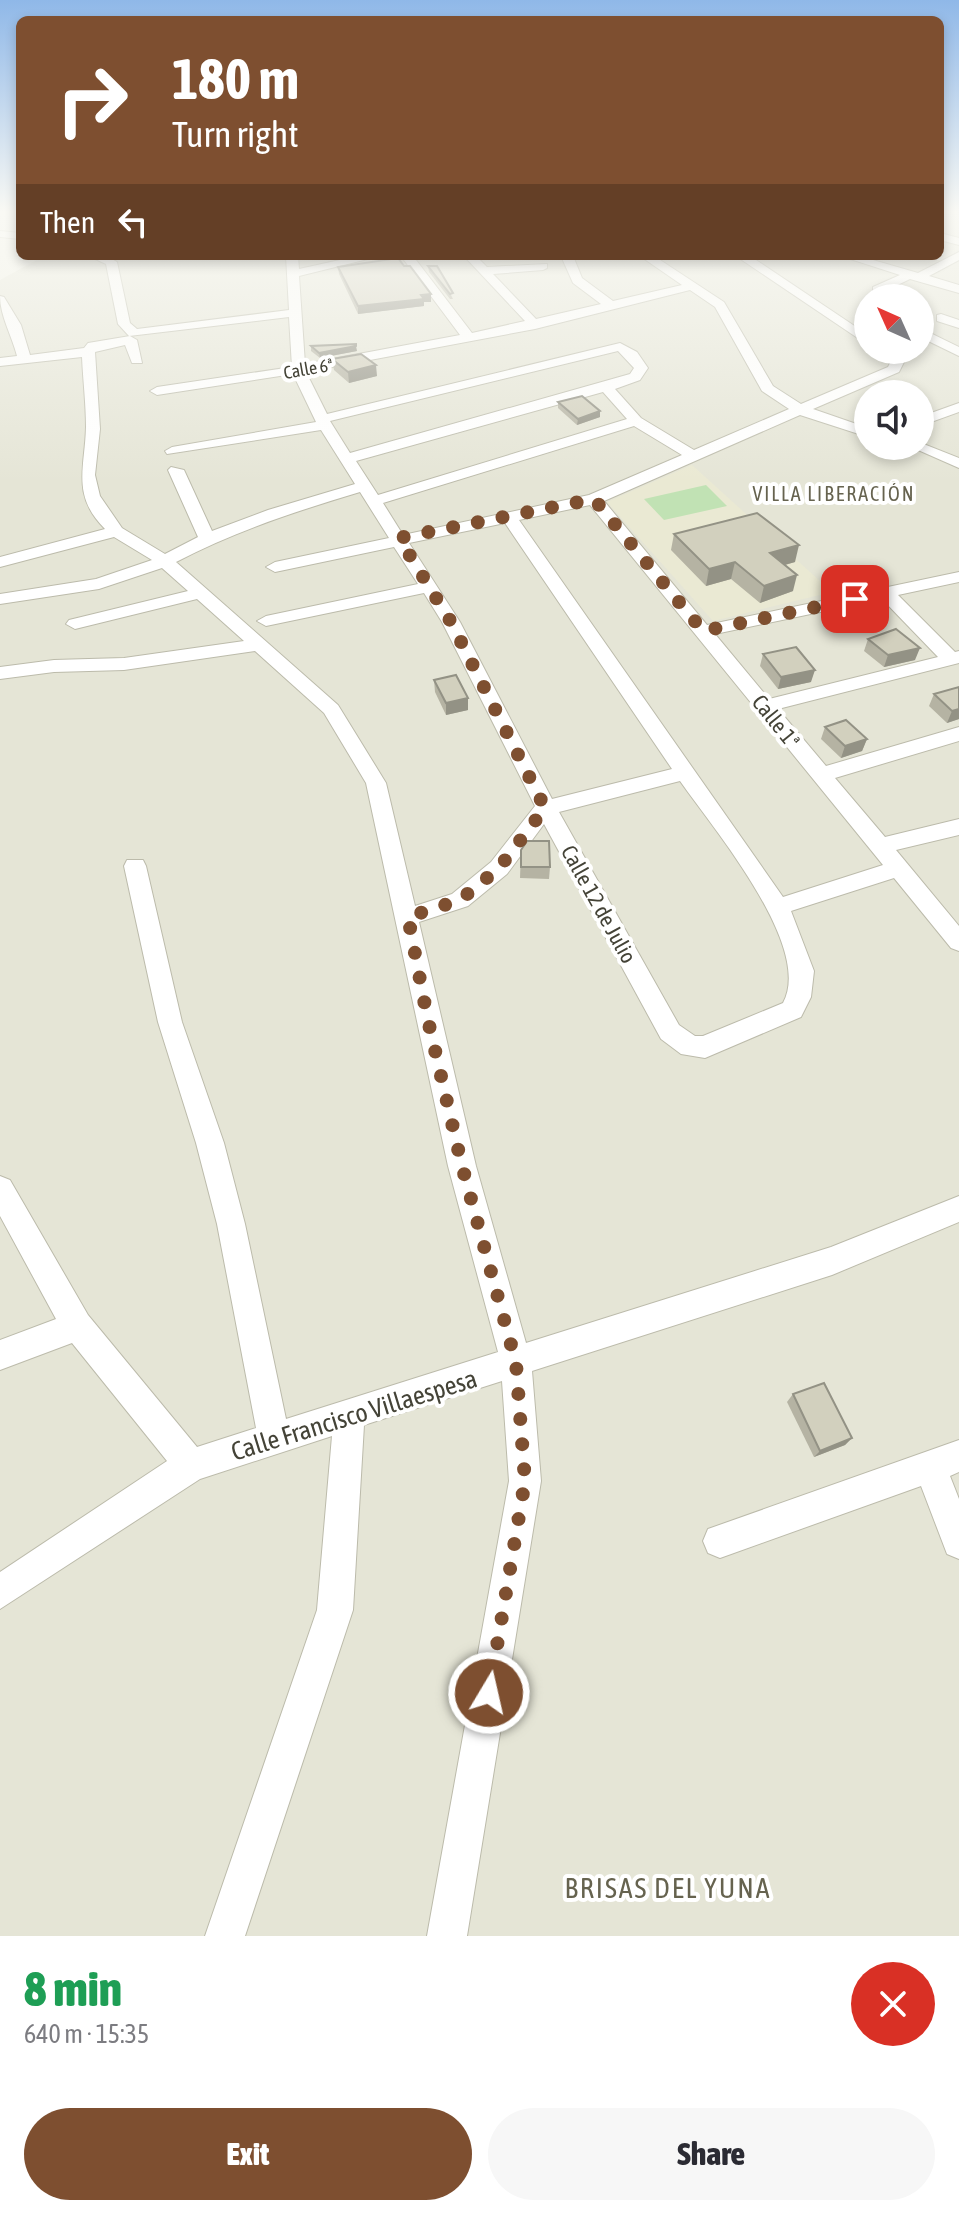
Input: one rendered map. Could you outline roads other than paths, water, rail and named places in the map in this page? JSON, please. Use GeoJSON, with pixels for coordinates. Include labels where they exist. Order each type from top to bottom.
{"type":"FeatureCollection","features":[{"type":"Feature","properties":{"kind":"street"},"geometry":{"type":"LineString","coordinates":[[1,301],[15,325],[25,359]]}},
{"type":"Feature","properties":{"kind":"street"},"geometry":{"type":"LineString","coordinates":[[119,301],[137,360]]}},
{"type":"Feature","properties":{"kind":"street","name":"Calle 12 de Julio"},"geometry":{"type":"LineString","coordinates":[[294,301],[299,372],[323,422],[429,587],[545,808],[670,1032],[690,1047],[705,1047],[792,1010],[798,1001],[804,970],[778,907]]}},
{"type":"Feature","properties":{"kind":"street"},"geometry":{"type":"LineString","coordinates":[[441,301],[469,338]]}},
{"type":"Feature","properties":{"kind":"street"},"geometry":{"type":"LineString","coordinates":[[513,301],[535,325]]}},
{"type":"Feature","properties":{"kind":"street"},"geometry":{"type":"LineString","coordinates":[[605,301],[611,306]]}},
{"type":"Feature","properties":{"kind":"street","name":"Calle 6ª"},"geometry":{"type":"LineString","coordinates":[[157,391],[299,372],[535,325],[630,301]]}},
{"type":"Feature","properties":{"kind":"street"},"geometry":{"type":"LineString","coordinates":[[715,301],[720,305],[767,388],[803,411],[854,428]]}},
{"type":"Feature","properties":{"kind":"street"},"geometry":{"type":"LineString","coordinates":[[809,301],[854,332]]}},
{"type":"Feature","properties":{"kind":"street"},"geometry":{"type":"LineString","coordinates":[[295,313],[132,336],[93,346],[88,352],[93,429],[87,475],[92,496],[104,519],[116,531],[165,561],[199,593],[261,633],[331,709],[376,783],[458,1151],[516,1363],[525,1481],[447,1936]]}},
{"type":"Feature","properties":{"kind":"street"},"geometry":{"type":"LineString","coordinates":[[941,318],[959,324]]}},
{"type":"Feature","properties":{"kind":"street"},"geometry":{"type":"LineString","coordinates":[[934,339],[959,352]]}},
{"type":"Feature","properties":{"kind":"street"},"geometry":{"type":"LineString","coordinates":[[172,451],[323,422],[476,380],[625,348],[637,361],[641,372],[606,387],[346,459]]}},
{"type":"Feature","properties":{"kind":"street"},"geometry":{"type":"LineString","coordinates":[[0,362],[88,352]]}},
{"type":"Feature","properties":{"kind":"street"},"geometry":{"type":"LineString","coordinates":[[275,567],[399,538],[594,499],[803,411],[894,369],[896,364]]}},
{"type":"Feature","properties":{"kind":"street"},"geometry":{"type":"LineString","coordinates":[[606,387],[636,421],[693,456]]}},
{"type":"Feature","properties":{"kind":"street"},"geometry":{"type":"LineString","coordinates":[[934,417],[959,407]]}},
{"type":"Feature","properties":{"kind":"street"},"geometry":{"type":"LineString","coordinates":[[0,599],[99,584],[165,561],[207,539],[274,513],[368,494],[636,421]]}},
{"type":"Feature","properties":{"kind":"street"},"geometry":{"type":"LineString","coordinates":[[934,453],[959,463]]}},
{"type":"Feature","properties":{"kind":"street"},"geometry":{"type":"LineString","coordinates":[[176,470],[207,539]]}},
{"type":"Feature","properties":{"kind":"street","name":"Calle 1ª"},"geometry":{"type":"LineString","coordinates":[[594,499],[959,942]]}},
{"type":"Feature","properties":{"kind":"street"},"geometry":{"type":"LineString","coordinates":[[508,516],[778,907],[900,868]]}},
{"type":"Feature","properties":{"kind":"street"},"geometry":{"type":"LineString","coordinates":[[0,562],[116,531]]}},
{"type":"Feature","properties":{"kind":"street"},"geometry":{"type":"LineString","coordinates":[[703,631],[959,577]]}},
{"type":"Feature","properties":{"kind":"street"},"geometry":{"type":"LineString","coordinates":[[0,673],[54,666],[124,664],[261,633],[429,587]]}},
{"type":"Feature","properties":{"kind":"street"},"geometry":{"type":"LineString","coordinates":[[885,592],[955,658]]}},
{"type":"Feature","properties":{"kind":"street"},"geometry":{"type":"LineString","coordinates":[[75,624],[199,593]]}},
{"type":"Feature","properties":{"kind":"street"},"geometry":{"type":"LineString","coordinates":[[764,706],[955,658]]}},
{"type":"Feature","properties":{"kind":"street"},"geometry":{"type":"LineString","coordinates":[[820,775],[959,734]]}},
{"type":"Feature","properties":{"kind":"street"},"geometry":{"type":"LineString","coordinates":[[408,917],[460,900],[499,868],[545,808],[684,773]]}},
{"type":"Feature","properties":{"kind":"street"},"geometry":{"type":"LineString","coordinates":[[881,846],[959,827]]}},
{"type":"Feature","properties":{"kind":"street"},"geometry":{"type":"LineString","coordinates":[[135,866],[170,1022],[210,1143],[231,1224],[274,1440]]}},
{"type":"Feature","properties":{"kind":"street"},"geometry":{"type":"LineString","coordinates":[[0,1189],[77,1326],[191,1465]]}},
{"type":"Feature","properties":{"kind":"street","name":"Calle Francisco Villaespesa"},"geometry":{"type":"LineString","coordinates":[[0,1592],[191,1465],[349,1418],[832,1261],[959,1209]]}},
{"type":"Feature","properties":{"kind":"street"},"geometry":{"type":"LineString","coordinates":[[0,1355],[77,1326]]}},
{"type":"Feature","properties":{"kind":"street"},"geometry":{"type":"LineString","coordinates":[[225,1936],[335,1610],[349,1418]]}},
{"type":"Feature","properties":{"kind":"street"},"geometry":{"type":"LineString","coordinates":[[720,1541],[944,1462],[959,1542]]}},
{"type":"Feature","properties":{"kind":"district","name":"VILLA LIBERACIÓN"},"geometry":{"type":"Point","coordinates":[834,494]}},
{"type":"Feature","properties":{"kind":"district","name":"BRISAS DEL YUNA"},"geometry":{"type":"Point","coordinates":[668,1888]}}]}
